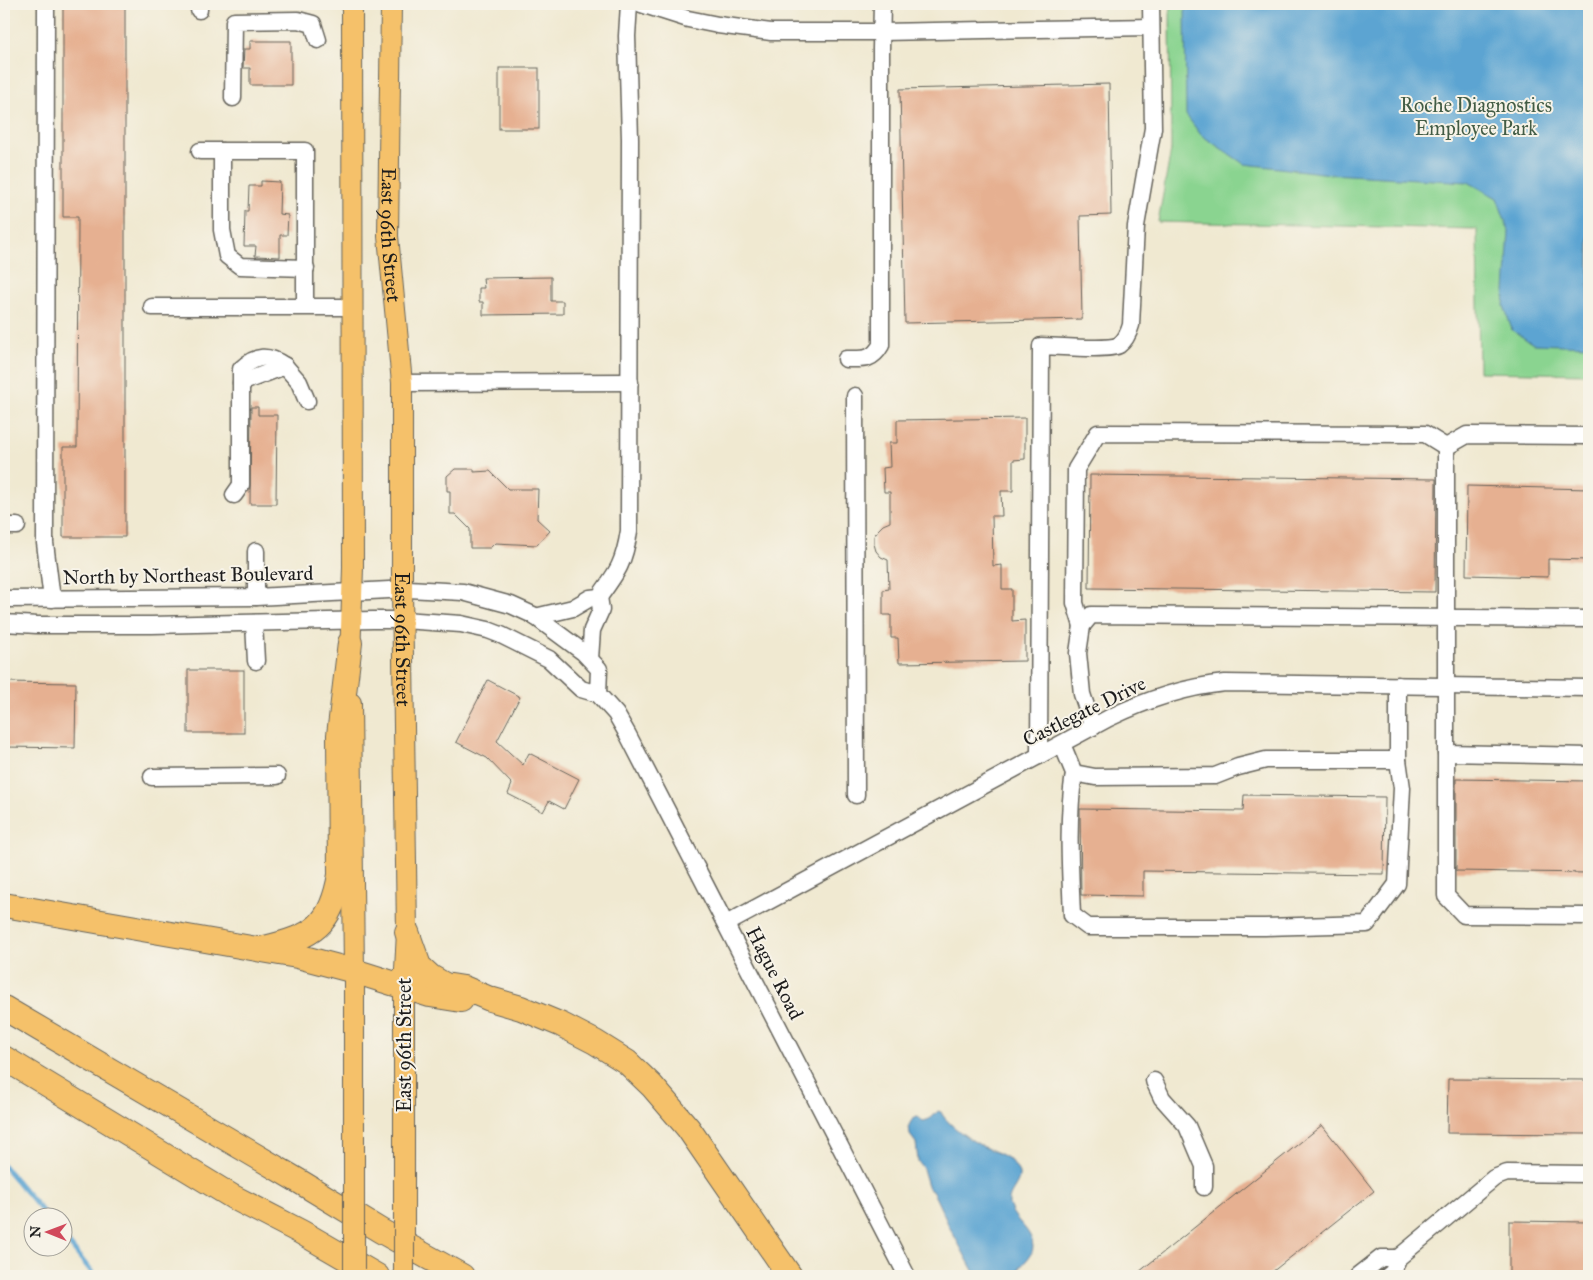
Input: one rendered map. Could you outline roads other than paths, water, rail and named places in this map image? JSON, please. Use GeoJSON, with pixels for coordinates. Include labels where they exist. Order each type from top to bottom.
{"type":"FeatureCollection","features":[{"type":"Feature","properties":{"kind":"highway"},"geometry":{"type":"LineString","coordinates":[[259,950],[290,942],[311,932],[326,919],[337,892],[340,875],[339,735],[351,632]]}},
{"type":"Feature","properties":{"kind":"highway"},"geometry":{"type":"LineString","coordinates":[[4,905],[297,956],[430,995],[462,1001],[490,999]]}},
{"type":"Feature","properties":{"kind":"highway"},"geometry":{"type":"LineString","coordinates":[[407,932],[419,966],[431,977],[446,984],[464,988],[490,999],[521,1008],[562,1025],[595,1042],[627,1062],[652,1086],[688,1128],[790,1276]]}},
{"type":"Feature","properties":{"kind":"highway"},"geometry":{"type":"LineString","coordinates":[[4,1008],[381,1231],[462,1276]]}},
{"type":"Feature","properties":{"kind":"highway"},"geometry":{"type":"LineString","coordinates":[[4,1058],[233,1196],[301,1232],[377,1276]]}},
{"type":"Feature","properties":{"kind":"main road","name":"East 96th Street"},"geometry":{"type":"LineString","coordinates":[[352,4],[351,632],[354,1276]]}},
{"type":"Feature","properties":{"kind":"main road","name":"East 96th Street"},"geometry":{"type":"LineString","coordinates":[[391,4],[388,236],[402,383],[402,589],[407,932],[404,988],[404,1276]]}},
{"type":"Feature","properties":{"kind":"street"},"geometry":{"type":"LineString","coordinates":[[46,4],[45,543],[52,599]]}},
{"type":"Feature","properties":{"kind":"street"},"geometry":{"type":"LineString","coordinates":[[590,660],[592,630],[601,610],[599,597],[619,569],[626,548],[629,530],[629,4]]}},
{"type":"Feature","properties":{"kind":"street"},"geometry":{"type":"LineString","coordinates":[[641,4],[688,19],[752,30],[882,32],[1151,27]]}},
{"type":"Feature","properties":{"kind":"street"},"geometry":{"type":"LineString","coordinates":[[846,360],[866,359],[876,353],[881,345],[882,4]]}},
{"type":"Feature","properties":{"kind":"street"},"geometry":{"type":"LineString","coordinates":[[1039,756],[1041,346],[1103,347],[1118,345],[1127,337],[1131,325],[1136,226],[1153,128],[1151,4]]}},
{"type":"Feature","properties":{"kind":"street"},"geometry":{"type":"LineString","coordinates":[[233,98],[234,21],[298,20],[313,24],[318,40]]}},
{"type":"Feature","properties":{"kind":"street"},"geometry":{"type":"LineString","coordinates":[[200,151],[305,151],[305,306]]}},
{"type":"Feature","properties":{"kind":"street"},"geometry":{"type":"LineString","coordinates":[[222,151],[222,230],[227,256],[240,266],[306,268]]}},
{"type":"Feature","properties":{"kind":"street"},"geometry":{"type":"LineString","coordinates":[[152,307],[352,307]]}},
{"type":"Feature","properties":{"kind":"street"},"geometry":{"type":"LineString","coordinates":[[234,495],[241,485],[241,369],[252,359],[274,358],[285,366],[299,382],[308,401]]}},
{"type":"Feature","properties":{"kind":"street"},"geometry":{"type":"LineString","coordinates":[[402,383],[630,382]]}},
{"type":"Feature","properties":{"kind":"street"},"geometry":{"type":"LineString","coordinates":[[855,396],[856,795]]}},
{"type":"Feature","properties":{"kind":"street"},"geometry":{"type":"LineString","coordinates":[[1093,727],[1082,694],[1078,653],[1082,626],[1075,603],[1076,469],[1098,433],[1425,434],[1446,447]]}},
{"type":"Feature","properties":{"kind":"street"},"geometry":{"type":"LineString","coordinates":[[1446,447],[1467,435],[1589,436]]}},
{"type":"Feature","properties":{"kind":"street"},"geometry":{"type":"LineString","coordinates":[[1446,447],[1446,896],[1464,915],[1589,916]]}},
{"type":"Feature","properties":{"kind":"street"},"geometry":{"type":"LineString","coordinates":[[256,551],[256,598]]}},
{"type":"Feature","properties":{"kind":"street"},"geometry":{"type":"LineString","coordinates":[[402,589],[439,589],[469,593],[511,605],[535,617],[599,669],[598,694]]}},
{"type":"Feature","properties":{"kind":"street","name":"North by Northeast Boulevard"},"geometry":{"type":"LineString","coordinates":[[4,598],[256,598],[402,589]]}},
{"type":"Feature","properties":{"kind":"street"},"geometry":{"type":"LineString","coordinates":[[535,617],[573,608],[590,598],[599,597]]}},
{"type":"Feature","properties":{"kind":"street"},"geometry":{"type":"LineString","coordinates":[[1082,626],[1091,615],[1589,619]]}},
{"type":"Feature","properties":{"kind":"street","name":"Hague Road"},"geometry":{"type":"LineString","coordinates":[[351,632],[373,620],[449,622],[488,630],[515,641],[549,659],[581,689],[598,694],[616,714],[906,1276]]}},
{"type":"Feature","properties":{"kind":"street"},"geometry":{"type":"LineString","coordinates":[[4,623],[62,626],[254,623],[351,632]]}},
{"type":"Feature","properties":{"kind":"street"},"geometry":{"type":"LineString","coordinates":[[254,623],[256,661]]}},
{"type":"Feature","properties":{"kind":"street","name":"Castlegate Drive"},"geometry":{"type":"LineString","coordinates":[[726,924],[1122,711],[1172,693],[1225,683],[1589,688]]}},
{"type":"Feature","properties":{"kind":"street"},"geometry":{"type":"LineString","coordinates":[[1062,744],[1074,772],[1071,791],[1070,846],[1072,915],[1088,926],[1265,927],[1367,924],[1397,884],[1402,788],[1398,760],[1398,685]]}},
{"type":"Feature","properties":{"kind":"street"},"geometry":{"type":"LineString","coordinates":[[1446,754],[1589,756]]}},
{"type":"Feature","properties":{"kind":"street"},"geometry":{"type":"LineString","coordinates":[[1074,772],[1095,777],[1215,776],[1238,767],[1266,760],[1398,760]]}},
{"type":"Feature","properties":{"kind":"street"},"geometry":{"type":"LineString","coordinates":[[152,777],[277,776]]}},
{"type":"Feature","properties":{"kind":"street"},"geometry":{"type":"LineString","coordinates":[[1154,1081],[1162,1098],[1187,1126],[1204,1166],[1204,1186]]}},
{"type":"Feature","properties":{"kind":"street"},"geometry":{"type":"LineString","coordinates":[[1388,1276],[1393,1272],[1398,1258],[1494,1178],[1507,1173],[1589,1174]]}},
{"type":"Feature","properties":{"kind":"street"},"geometry":{"type":"LineString","coordinates":[[1358,1276],[1381,1258],[1398,1258]]}},
{"type":"Feature","properties":{"kind":"water","name":"Roche Diagnostics Employee Park"},"geometry":{"type":"Polygon","coordinates":[[[1185,4],[1589,4],[1589,346],[1533,344],[1512,330],[1504,306],[1509,231],[1497,198],[1468,182],[1331,174],[1244,164],[1201,135],[1186,115],[1185,4]]]}},
{"type":"Feature","properties":{"kind":"water"},"geometry":{"type":"Polygon","coordinates":[[[938,1111],[941,1112],[948,1122],[966,1136],[1012,1162],[1018,1171],[1017,1185],[1011,1193],[1009,1202],[1012,1212],[1030,1236],[1033,1247],[1031,1255],[1020,1268],[1017,1276],[976,1276],[933,1192],[929,1189],[923,1169],[918,1161],[916,1143],[910,1135],[909,1125],[913,1118],[918,1117],[923,1121],[932,1118],[938,1111]]]}},
{"type":"Feature","properties":{"kind":"waterway"},"geometry":{"type":"LineString","coordinates":[[4,1166],[40,1208]]}},
{"type":"Feature","properties":{"kind":"waterway"},"geometry":{"type":"LineString","coordinates":[[72,1247],[95,1276]]}}]}
